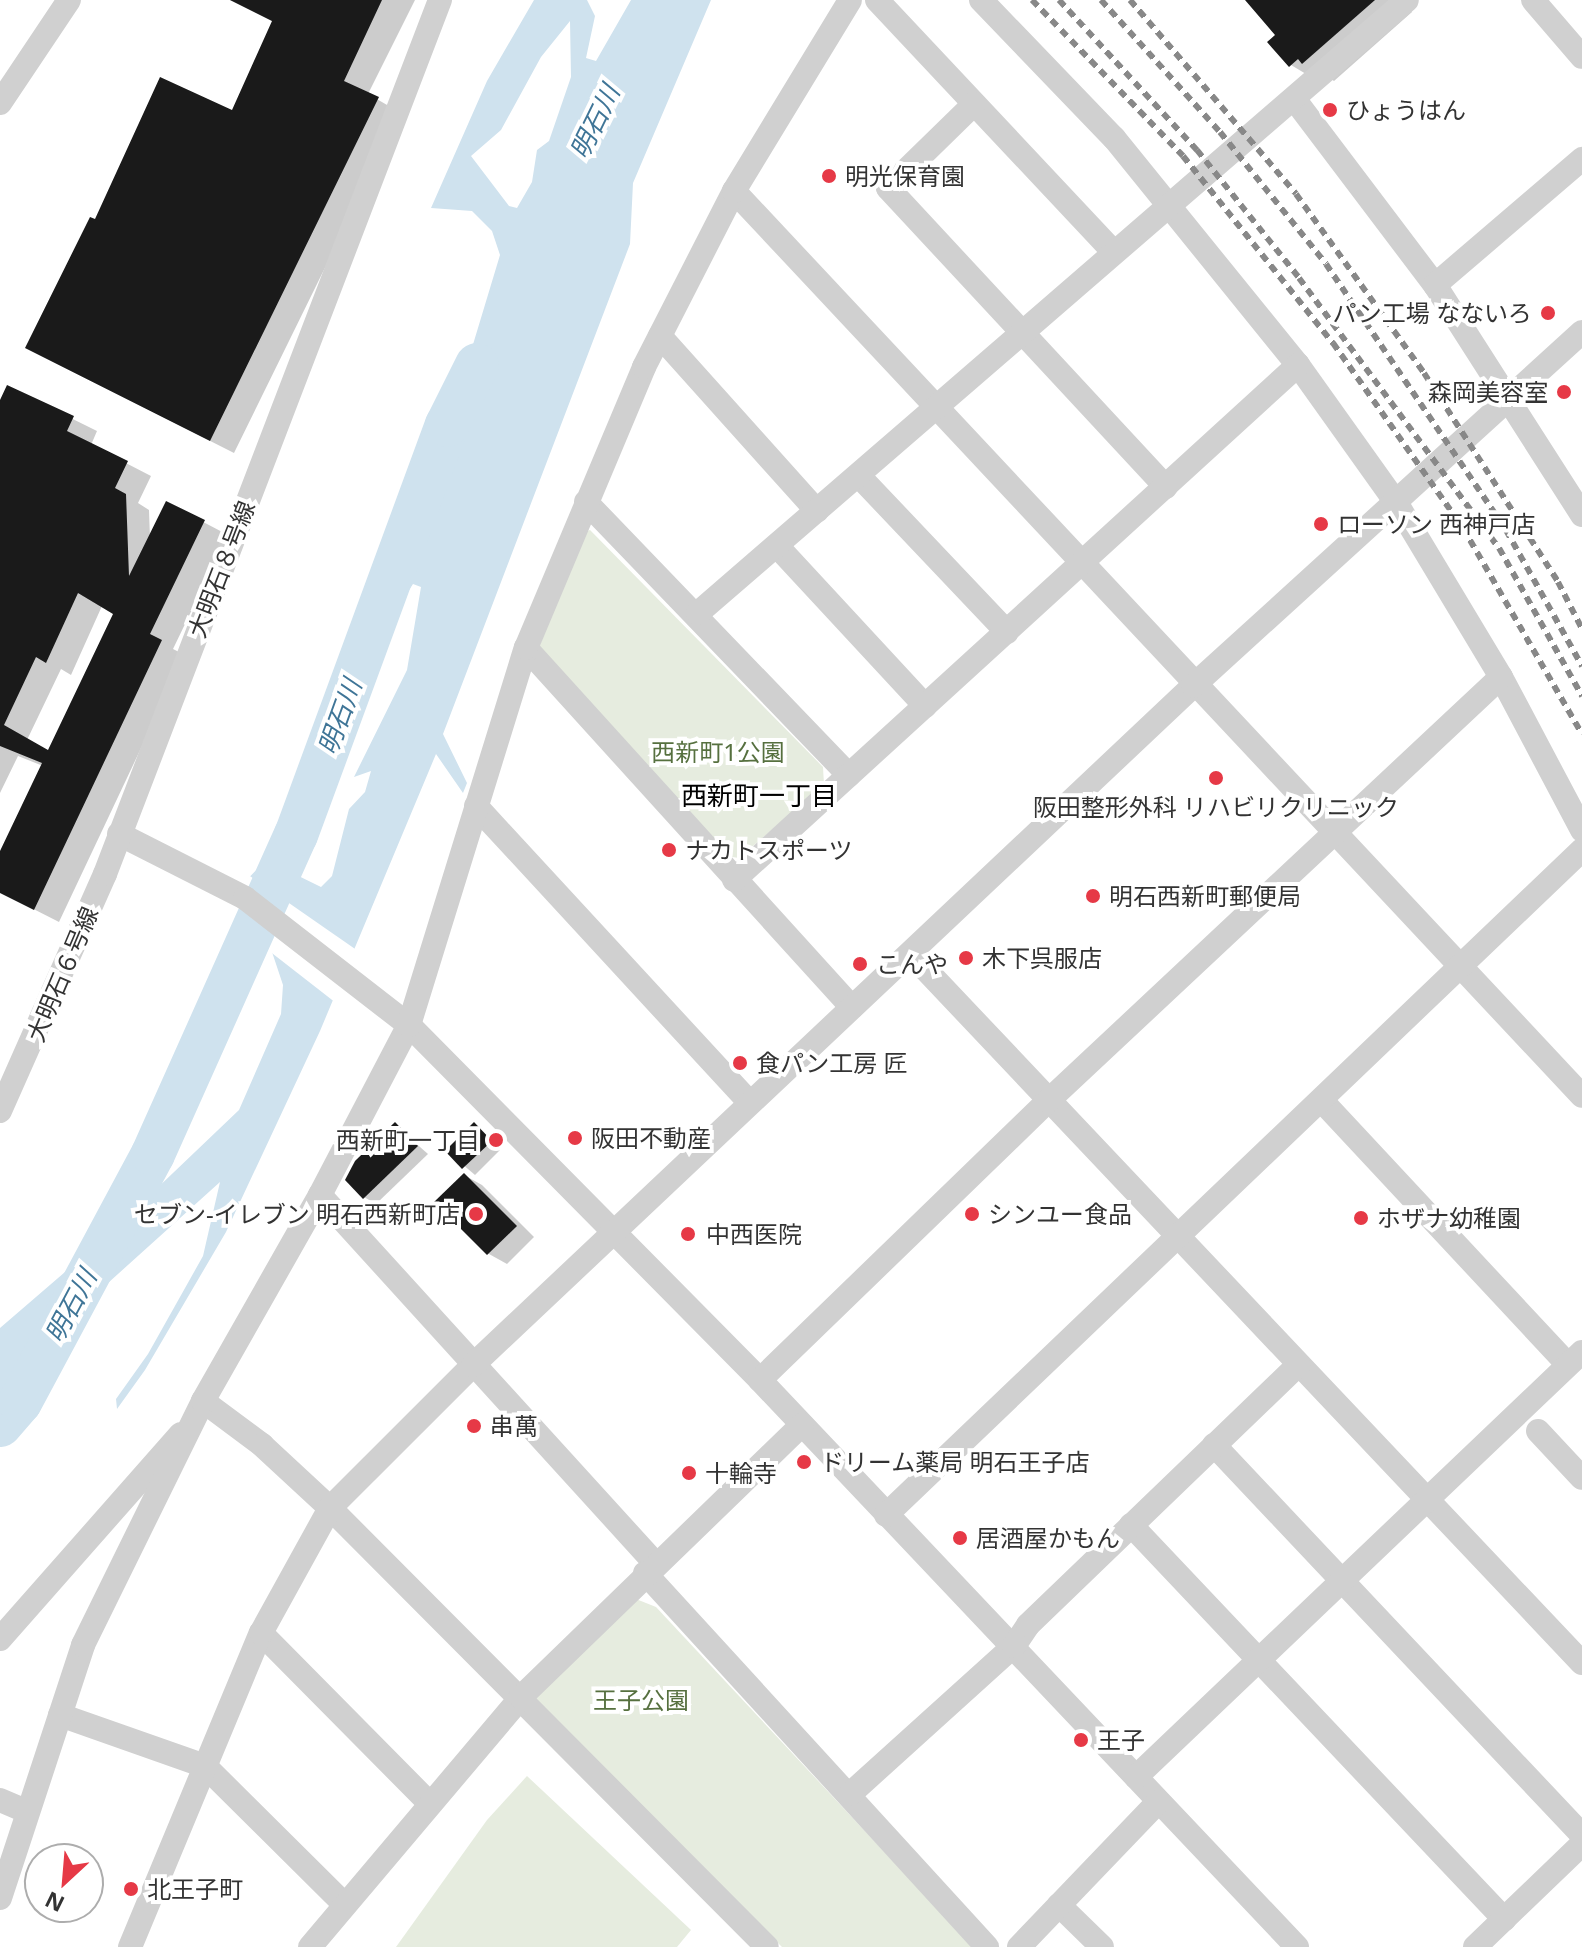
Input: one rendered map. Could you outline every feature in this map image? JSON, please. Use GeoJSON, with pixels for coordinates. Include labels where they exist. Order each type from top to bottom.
{"type":"FeatureCollection","features":[{"type":"Feature","properties":{"kind":"street"},"geometry":{"type":"LineString","coordinates":[[2,96],[69,0]]}},
{"type":"Feature","properties":{"kind":"street","name":"大明石８号線"},"geometry":{"type":"LineString","coordinates":[[119,834],[440,0]]}},
{"type":"Feature","properties":{"kind":"street"},"geometry":{"type":"LineString","coordinates":[[0,1898],[83,1645],[203,1401],[320,1195],[400,1018],[476,806],[526,648],[586,502],[660,336],[734,191],[850,0]]}},
{"type":"Feature","properties":{"kind":"street"},"geometry":{"type":"LineString","coordinates":[[877,0],[1113,251]]}},
{"type":"Feature","properties":{"kind":"street"},"geometry":{"type":"LineString","coordinates":[[981,0],[1170,203],[1298,365],[1397,504],[1501,677],[1582,830]]}},
{"type":"Feature","properties":{"kind":"street"},"geometry":{"type":"LineString","coordinates":[[698,613],[936,409],[1113,251],[1295,100],[1407,0]]}},
{"type":"Feature","properties":{"kind":"street"},"geometry":{"type":"LineString","coordinates":[[1533,0],[1582,57]]}},
{"type":"Feature","properties":{"kind":"street"},"geometry":{"type":"LineString","coordinates":[[1295,100],[1435,285],[1497,376],[1506,403],[1582,515]]}},
{"type":"Feature","properties":{"kind":"street"},"geometry":{"type":"LineString","coordinates":[[974,104],[888,188],[1166,487]]}},
{"type":"Feature","properties":{"kind":"street"},"geometry":{"type":"LineString","coordinates":[[1435,285],[1582,159]]}},
{"type":"Feature","properties":{"kind":"street"},"geometry":{"type":"LineString","coordinates":[[734,191],[1193,686],[1334,831],[1582,1096]]}},
{"type":"Feature","properties":{"kind":"street"},"geometry":{"type":"LineString","coordinates":[[130,1947],[261,1633],[330,1508],[473,1365],[1193,686],[1397,504],[1582,332]]}},
{"type":"Feature","properties":{"kind":"street"},"geometry":{"type":"LineString","coordinates":[[660,336],[817,511]]}},
{"type":"Feature","properties":{"kind":"street"},"geometry":{"type":"LineString","coordinates":[[734,880],[1298,365]]}},
{"type":"Feature","properties":{"kind":"street"},"geometry":{"type":"LineString","coordinates":[[859,476],[1007,632]]}},
{"type":"Feature","properties":{"kind":"street"},"geometry":{"type":"LineString","coordinates":[[586,502],[698,613],[849,775]]}},
{"type":"Feature","properties":{"kind":"street"},"geometry":{"type":"LineString","coordinates":[[777,546],[925,706]]}},
{"type":"Feature","properties":{"kind":"street"},"geometry":{"type":"LineString","coordinates":[[526,648],[852,1007]]}},
{"type":"Feature","properties":{"kind":"street"},"geometry":{"type":"LineString","coordinates":[[760,1380],[1048,1101],[1501,677]]}},
{"type":"Feature","properties":{"kind":"street"},"geometry":{"type":"LineString","coordinates":[[476,806],[750,1103]]}},
{"type":"Feature","properties":{"kind":"street"},"geometry":{"type":"LineString","coordinates":[[119,834],[245,898],[400,1018],[760,1380],[1297,1947]]}},
{"type":"Feature","properties":{"kind":"street","name":"大明石６号線"},"geometry":{"type":"LineString","coordinates":[[0,1111],[119,834]]}},
{"type":"Feature","properties":{"kind":"street"},"geometry":{"type":"LineString","coordinates":[[886,1515],[1323,1102],[1582,850]]}},
{"type":"Feature","properties":{"kind":"street"},"geometry":{"type":"LineString","coordinates":[[911,954],[1582,1663]]}},
{"type":"Feature","properties":{"kind":"street"},"geometry":{"type":"LineString","coordinates":[[1136,1777],[1575,1358],[1323,1102]]}},
{"type":"Feature","properties":{"kind":"street"},"geometry":{"type":"LineString","coordinates":[[320,1195],[987,1947]]}},
{"type":"Feature","properties":{"kind":"street"},"geometry":{"type":"LineString","coordinates":[[850,1794],[1014,1646],[1028,1625],[1298,1365]]}},
{"type":"Feature","properties":{"kind":"street"},"geometry":{"type":"LineString","coordinates":[[203,1401],[262,1445],[330,1508],[767,1947]]}},
{"type":"Feature","properties":{"kind":"street"},"geometry":{"type":"LineString","coordinates":[[310,1947],[521,1697],[650,1568],[802,1425]]}},
{"type":"Feature","properties":{"kind":"street"},"geometry":{"type":"LineString","coordinates":[[0,1639],[164,1449],[190,1426]]}},
{"type":"Feature","properties":{"kind":"street"},"geometry":{"type":"LineString","coordinates":[[1538,1431],[1582,1478]]}},
{"type":"Feature","properties":{"kind":"street"},"geometry":{"type":"LineString","coordinates":[[1214,1445],[1340,1583],[1582,1835]]}},
{"type":"Feature","properties":{"kind":"street"},"geometry":{"type":"LineString","coordinates":[[1131,1525],[1504,1919]]}},
{"type":"Feature","properties":{"kind":"street"},"geometry":{"type":"LineString","coordinates":[[261,1633],[430,1804]]}},
{"type":"Feature","properties":{"kind":"street"},"geometry":{"type":"LineString","coordinates":[[60,1715],[205,1766],[345,1905]]}},
{"type":"Feature","properties":{"kind":"street"},"geometry":{"type":"LineString","coordinates":[[0,1800],[28,1812]]}},
{"type":"Feature","properties":{"kind":"street"},"geometry":{"type":"LineString","coordinates":[[1019,1947],[1158,1802]]}},
{"type":"Feature","properties":{"kind":"street"},"geometry":{"type":"LineString","coordinates":[[1475,1947],[1582,1844]]}},
{"type":"Feature","properties":{"kind":"street"},"geometry":{"type":"LineString","coordinates":[[1059,1905],[1102,1947]]}},
{"type":"Feature","properties":{"kind":"green space","name":"西新町1公園"},"geometry":{"type":"Polygon","coordinates":[[[590,530],[823,767],[824,785],[739,858],[726,856],[539,648],[580,534],[590,530]]]}},
{"type":"Feature","properties":{"kind":"green space","name":"王子公園"},"geometry":{"type":"Polygon","coordinates":[[[636,1599],[656,1607],[973,1947],[782,1947],[534,1698],[636,1599]]]}},
{"type":"Feature","properties":{"kind":"green space"},"geometry":{"type":"Polygon","coordinates":[[[527,1776],[691,1930],[677,1947],[396,1947],[487,1820],[527,1776]]]}},
{"type":"Feature","properties":{"kind":"water"},"geometry":{"type":"Polygon","coordinates":[[[534,0],[587,0],[595,16],[586,58],[596,61],[631,0],[711,0],[633,183],[630,244],[443,734],[467,783],[463,793],[436,754],[320,1031],[226,1232],[145,1370],[117,1409],[116,1399],[148,1354],[203,1256],[220,1182],[108,1283],[55,1320],[52,1342],[0,1438],[0,1328],[108,1235],[239,1110],[281,1014],[283,985],[272,952],[245,920],[237,890],[266,860],[321,887],[332,876],[349,809],[365,792],[371,771],[354,777],[407,670],[421,587],[413,584],[368,653],[327,690],[383,580],[403,553],[402,491],[436,467],[500,255],[492,231],[472,211],[431,208],[487,81],[534,0]],[[570,21],[541,57],[501,130],[471,156],[509,206],[517,208],[532,182],[537,150],[549,141],[571,77],[570,21]]]}},
{"type":"Feature","properties":{"kind":"pier"},"geometry":{"type":"Polygon","coordinates":[[[247,874],[358,951],[336,1003],[259,943],[242,922],[233,906],[234,889],[247,874]]]}},
{"type":"Feature","properties":{"kind":"building"},"geometry":{"type":"Polygon","coordinates":[[[230,0],[382,0],[344,81],[379,97],[210,441],[25,348],[90,217],[95,219],[160,77],[232,110],[272,21],[230,0]]]}},
{"type":"Feature","properties":{"kind":"building"},"geometry":{"type":"Polygon","coordinates":[[[1245,0],[1375,0],[1302,64],[1298,59],[1289,67],[1267,42],[1275,35],[1245,0]]]}},
{"type":"Feature","properties":{"kind":"building"},"geometry":{"type":"Polygon","coordinates":[[[7,385],[74,416],[67,431],[128,461],[115,488],[126,494],[129,576],[166,501],[205,520],[150,634],[162,640],[34,910],[0,893],[0,851],[42,763],[0,746],[0,400],[7,385]],[[78,593],[46,663],[36,657],[4,725],[48,750],[113,614],[78,593]]]}},
{"type":"Feature","properties":{"kind":"building"},"geometry":{"type":"Polygon","coordinates":[[[395,1122],[418,1146],[363,1199],[345,1180],[355,1161],[395,1122]]]}},
{"type":"Feature","properties":{"kind":"building"},"geometry":{"type":"Polygon","coordinates":[[[474,1122],[492,1141],[462,1169],[445,1151],[474,1122]]]}},
{"type":"Feature","properties":{"kind":"building","name":"セブン-イレブン 明石西新町店"},"geometry":{"type":"Polygon","coordinates":[[[464,1173],[517,1226],[487,1255],[434,1202],[464,1173]]]}},
{"type":"Feature","properties":{"kind":"waterway","name":"明石川"},"geometry":{"type":"LineString","coordinates":[[0,1425],[20,1402],[153,1154],[296,835],[447,425],[477,365]]}},
{"type":"Feature","properties":{"kind":"railway"},"geometry":{"type":"LineString","coordinates":[[1032,0],[1183,156],[1333,343],[1463,528],[1582,734]]}},
{"type":"Feature","properties":{"kind":"railway"},"geometry":{"type":"LineString","coordinates":[[1059,0],[1197,150],[1299,278],[1499,548],[1582,696]]}},
{"type":"Feature","properties":{"kind":"railway"},"geometry":{"type":"LineString","coordinates":[[1101,0],[1220,132],[1326,264],[1506,530],[1582,666]]}},
{"type":"Feature","properties":{"kind":"railway"},"geometry":{"type":"LineString","coordinates":[[1130,0],[1296,194],[1424,373],[1558,582],[1582,629]]}},
{"type":"Feature","properties":{"kind":"place","name":"ひょうはん"},"geometry":{"type":"Point","coordinates":[1330,110]}},
{"type":"Feature","properties":{"kind":"place","name":"明光保育園"},"geometry":{"type":"Point","coordinates":[829,176]}},
{"type":"Feature","properties":{"kind":"place","name":"パン工場 なないろ"},"geometry":{"type":"Point","coordinates":[1548,313]}},
{"type":"Feature","properties":{"kind":"place","name":"森岡美容室"},"geometry":{"type":"Point","coordinates":[1564,392]}},
{"type":"Feature","properties":{"kind":"place","name":"ローソン 西神戸店"},"geometry":{"type":"Point","coordinates":[1321,524]}},
{"type":"Feature","properties":{"kind":"place","name":"阪田整形外科 リハビリクリニック"},"geometry":{"type":"Point","coordinates":[1216,778]}},
{"type":"Feature","properties":{"kind":"place","name":"ナカトスポーツ"},"geometry":{"type":"Point","coordinates":[669,850]}},
{"type":"Feature","properties":{"kind":"place","name":"明石西新町郵便局"},"geometry":{"type":"Point","coordinates":[1093,896]}},
{"type":"Feature","properties":{"kind":"place","name":"木下呉服店"},"geometry":{"type":"Point","coordinates":[966,958]}},
{"type":"Feature","properties":{"kind":"place","name":"こんや"},"geometry":{"type":"Point","coordinates":[860,964]}},
{"type":"Feature","properties":{"kind":"place","name":"食パン工房 匠"},"geometry":{"type":"Point","coordinates":[740,1063]}},
{"type":"Feature","properties":{"kind":"place","name":"阪田不動産"},"geometry":{"type":"Point","coordinates":[575,1138]}},
{"type":"Feature","properties":{"kind":"place","name":"西新町一丁目"},"geometry":{"type":"Point","coordinates":[496,1140]}},
{"type":"Feature","properties":{"kind":"place","name":"セブン-イレブン 明石西新町店"},"geometry":{"type":"Point","coordinates":[476,1214]}},
{"type":"Feature","properties":{"kind":"place","name":"シンユー食品"},"geometry":{"type":"Point","coordinates":[972,1214]}},
{"type":"Feature","properties":{"kind":"place","name":"ホザナ幼稚園"},"geometry":{"type":"Point","coordinates":[1361,1218]}},
{"type":"Feature","properties":{"kind":"place","name":"中西医院"},"geometry":{"type":"Point","coordinates":[688,1234]}},
{"type":"Feature","properties":{"kind":"place","name":"串萬"},"geometry":{"type":"Point","coordinates":[474,1426]}},
{"type":"Feature","properties":{"kind":"place","name":"ドリーム薬局 明石王子店"},"geometry":{"type":"Point","coordinates":[804,1462]}},
{"type":"Feature","properties":{"kind":"place","name":"十輪寺"},"geometry":{"type":"Point","coordinates":[689,1473]}},
{"type":"Feature","properties":{"kind":"place","name":"居酒屋かもん"},"geometry":{"type":"Point","coordinates":[960,1538]}},
{"type":"Feature","properties":{"kind":"place","name":"王子"},"geometry":{"type":"Point","coordinates":[1081,1740]}},
{"type":"Feature","properties":{"kind":"place","name":"北王子町"},"geometry":{"type":"Point","coordinates":[131,1889]}},
{"type":"Feature","properties":{"kind":"district","name":"西新町一丁目"},"geometry":{"type":"Point","coordinates":[759,796]}}]}
